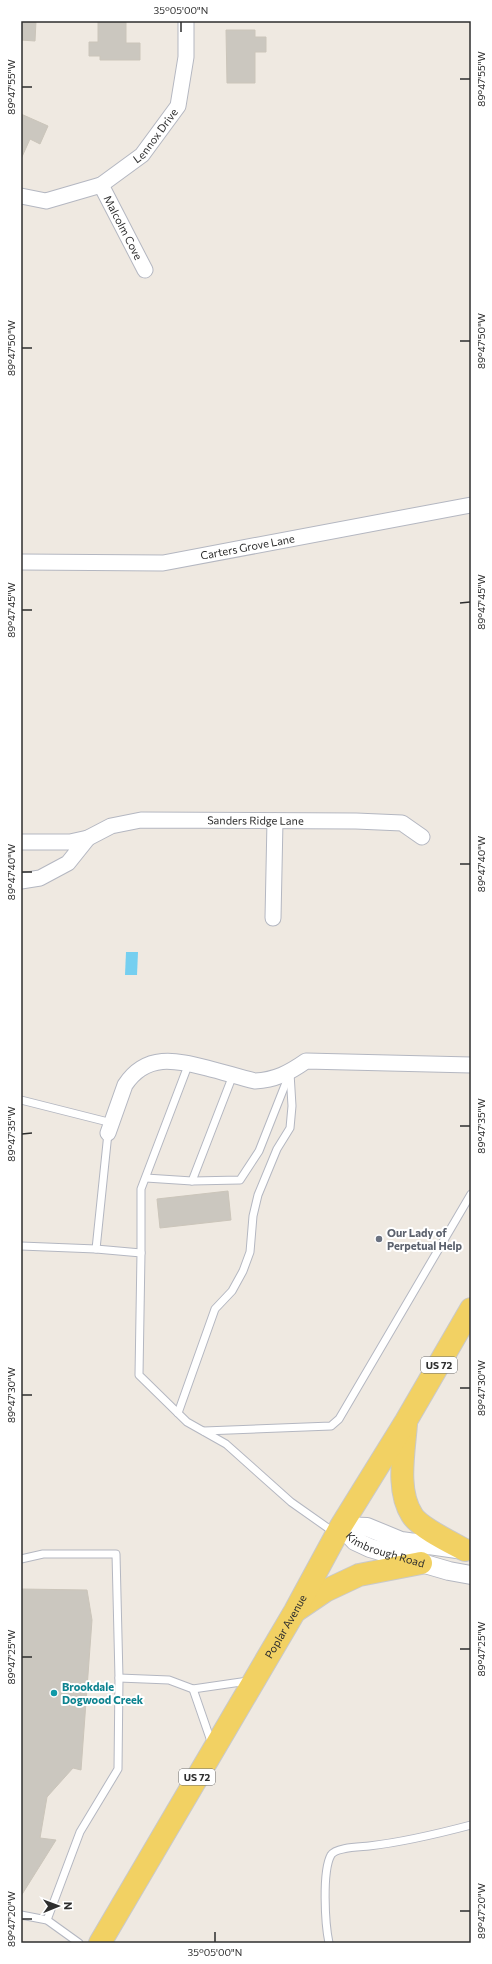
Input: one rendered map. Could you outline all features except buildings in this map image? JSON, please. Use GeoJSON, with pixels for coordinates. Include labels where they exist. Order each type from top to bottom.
{"type":"FeatureCollection","features":[{"type":"Feature","properties":{"kind":"main road","name":"Poplar Avenue"},"geometry":{"type":"LineString","coordinates":[[100,1943],[295,1611],[339,1530],[406,1421],[471,1309]]}},
{"type":"Feature","properties":{"kind":"main road"},"geometry":{"type":"LineString","coordinates":[[406,1421],[403,1462],[404,1493],[412,1516],[436,1534],[468,1551]]}},
{"type":"Feature","properties":{"kind":"main road"},"geometry":{"type":"LineString","coordinates":[[295,1611],[325,1591],[359,1575],[421,1563]]}},
{"type":"Feature","properties":{"kind":"street","name":"Lennox Drive"},"geometry":{"type":"LineString","coordinates":[[21,196],[46,201],[101,185],[142,155],[178,106],[186,57],[186,21]]}},
{"type":"Feature","properties":{"kind":"street","name":"Malcolm Cove"},"geometry":{"type":"LineString","coordinates":[[101,185],[145,270]]}},
{"type":"Feature","properties":{"kind":"street","name":"Carters Grove Lane"},"geometry":{"type":"LineString","coordinates":[[21,562],[163,563],[471,505]]}},
{"type":"Feature","properties":{"kind":"street","name":"Sanders Ridge Lane"},"geometry":{"type":"LineString","coordinates":[[21,842],[70,842],[88,838],[111,826],[141,820],[356,820],[402,823],[422,838]]}},
{"type":"Feature","properties":{"kind":"street"},"geometry":{"type":"LineString","coordinates":[[273,918],[275,821]]}},
{"type":"Feature","properties":{"kind":"street","name":"Sanders Ridge Lane"},"geometry":{"type":"LineString","coordinates":[[21,882],[40,878],[68,863],[88,838]]}},
{"type":"Feature","properties":{"kind":"street"},"geometry":{"type":"LineString","coordinates":[[110,1128],[125,1085],[138,1070],[149,1064],[165,1060],[188,1063],[255,1081],[265,1081],[290,1073],[306,1061],[471,1065]]}},
{"type":"Feature","properties":{"kind":"street","name":"Kimbrough Road"},"geometry":{"type":"LineString","coordinates":[[339,1530],[367,1527],[401,1540],[468,1551]]}},
{"type":"Feature","properties":{"kind":"street","name":"Kimbrough Road"},"geometry":{"type":"LineString","coordinates":[[339,1530],[355,1541],[421,1563],[471,1575]]}},
{"type":"Feature","properties":{"kind":"lane"},"geometry":{"type":"LineString","coordinates":[[188,1063],[141,1189],[139,1375],[187,1422],[226,1444],[291,1502],[339,1530]]}},
{"type":"Feature","properties":{"kind":"lane"},"geometry":{"type":"LineString","coordinates":[[146,1178],[192,1181],[240,1180],[259,1151],[290,1073]]}},
{"type":"Feature","properties":{"kind":"lane"},"geometry":{"type":"LineString","coordinates":[[178,1413],[215,1309],[232,1291],[244,1271],[250,1252],[253,1216],[258,1195],[277,1149],[290,1128],[292,1106],[290,1073]]}},
{"type":"Feature","properties":{"kind":"lane"},"geometry":{"type":"LineString","coordinates":[[192,1181],[233,1075]]}},
{"type":"Feature","properties":{"kind":"lane"},"geometry":{"type":"LineString","coordinates":[[21,1100],[110,1128],[96,1249]]}},
{"type":"Feature","properties":{"kind":"lane"},"geometry":{"type":"LineString","coordinates":[[204,1432],[331,1426],[339,1419],[471,1194]]}},
{"type":"Feature","properties":{"kind":"lane"},"geometry":{"type":"LineString","coordinates":[[21,1246],[96,1249],[141,1253]]}},
{"type":"Feature","properties":{"kind":"lane"},"geometry":{"type":"LineString","coordinates":[[21,1559],[43,1554],[116,1554],[119,1678],[118,1769],[80,1832],[47,1920]]}},
{"type":"Feature","properties":{"kind":"lane"},"geometry":{"type":"LineString","coordinates":[[119,1678],[169,1680],[193,1689],[254,1680]]}},
{"type":"Feature","properties":{"kind":"lane"},"geometry":{"type":"LineString","coordinates":[[193,1689],[214,1749]]}},
{"type":"Feature","properties":{"kind":"lane"},"geometry":{"type":"LineString","coordinates":[[329,1943],[326,1924],[326,1873],[331,1854],[347,1848],[394,1843],[471,1825]]}},
{"type":"Feature","properties":{"kind":"lane"},"geometry":{"type":"LineString","coordinates":[[21,1914],[47,1920],[79,1943]]}},
{"type":"Feature","properties":{"kind":"water"},"geometry":{"type":"Polygon","coordinates":[[[126,952],[138,952],[137,975],[125,975],[126,952]]]}},
{"type":"Feature","properties":{"kind":"place","name":"Our Lady of Perpetual Help"},"geometry":{"type":"Point","coordinates":[379,1239]}},
{"type":"Feature","properties":{"kind":"place","name":"Brookdale Dogwood Creek"},"geometry":{"type":"Point","coordinates":[54,1693]}}]}
